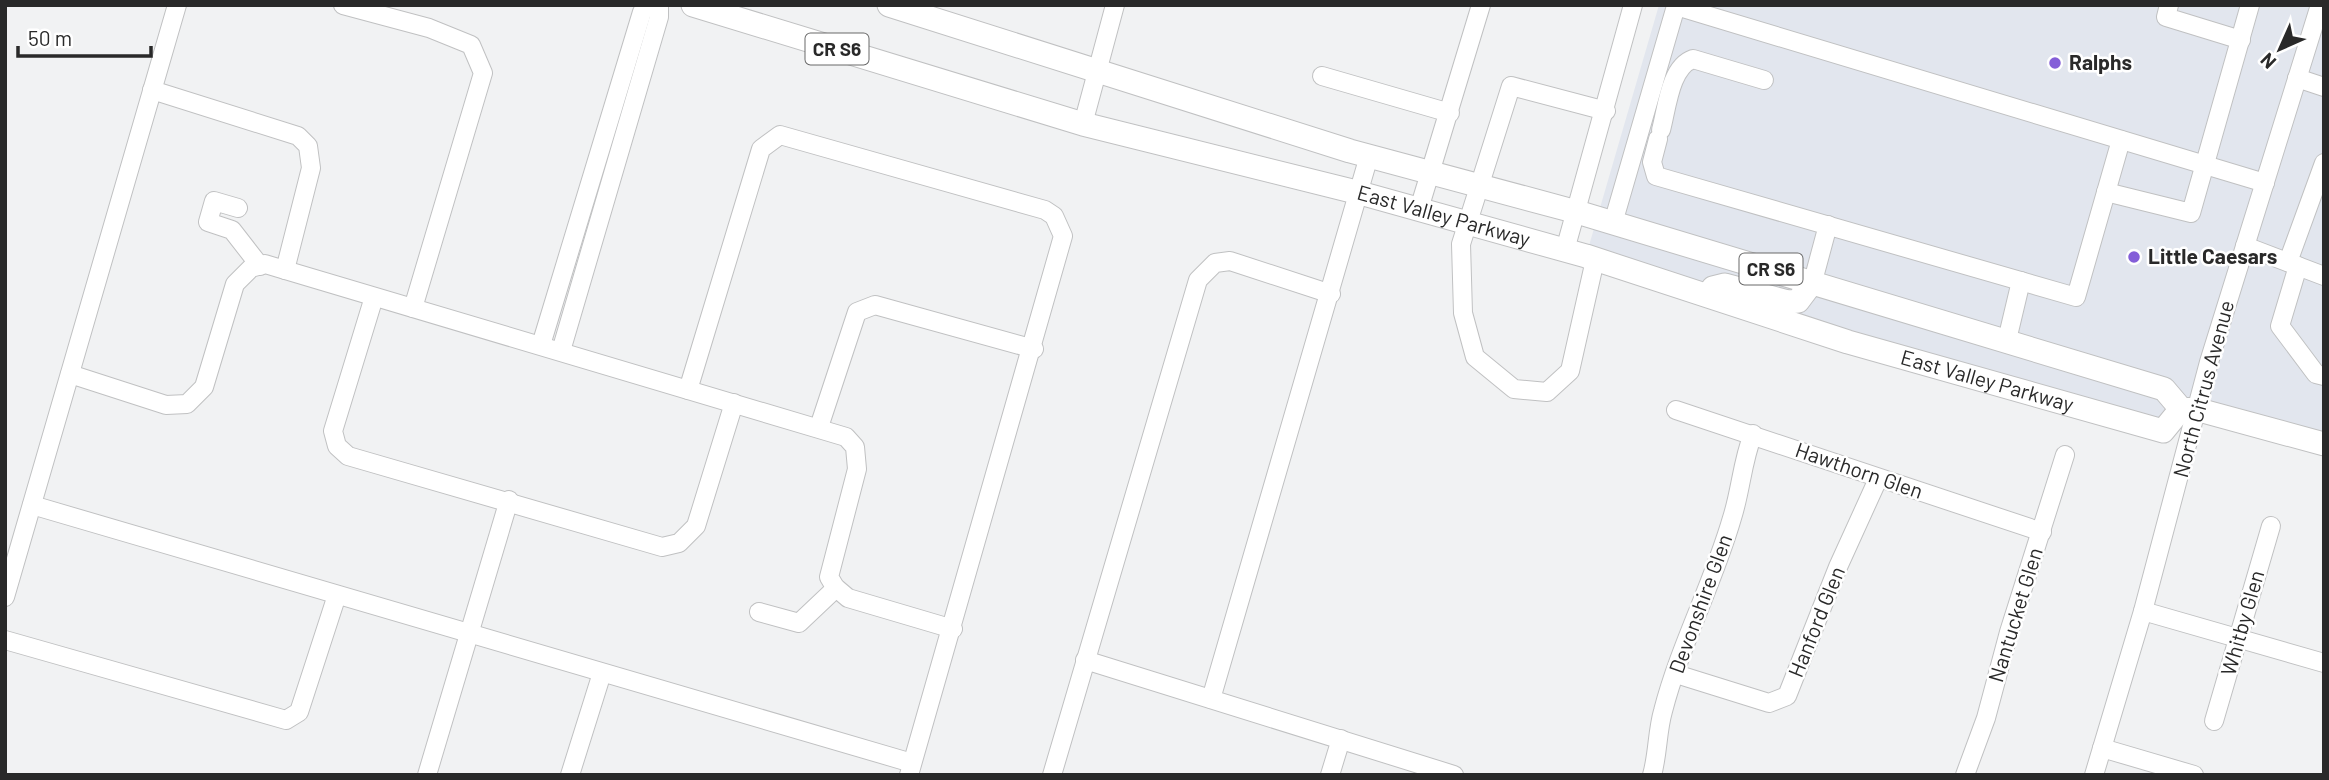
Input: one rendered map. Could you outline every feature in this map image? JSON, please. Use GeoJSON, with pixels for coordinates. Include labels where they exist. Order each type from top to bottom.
{"type":"FeatureCollection","features":[{"type":"Feature","properties":{"kind":"main road","name":"East Valley Parkway"},"geometry":{"type":"LineString","coordinates":[[693,5],[1083,124],[1360,193],[1565,250],[1861,346],[2163,431],[2190,409]]}},
{"type":"Feature","properties":{"kind":"main road","name":"East Valley Parkway"},"geometry":{"type":"LineString","coordinates":[[890,5],[1369,156],[1577,212],[2007,340],[2164,389],[2190,409],[2324,444]]}},
{"type":"Feature","properties":{"kind":"main road"},"geometry":{"type":"LineString","coordinates":[[1696,291],[1725,285],[1798,301],[1812,281]]}},
{"type":"Feature","properties":{"kind":"street"},"geometry":{"type":"LineString","coordinates":[[5,597],[177,5]]}},
{"type":"Feature","properties":{"kind":"street"},"geometry":{"type":"LineString","coordinates":[[343,5],[429,28],[471,45],[483,73],[413,308]]}},
{"type":"Feature","properties":{"kind":"street"},"geometry":{"type":"LineString","coordinates":[[561,351],[599,222],[642,12],[649,5]]}},
{"type":"Feature","properties":{"kind":"street"},"geometry":{"type":"LineString","coordinates":[[541,345],[581,218],[659,17],[659,5]]}},
{"type":"Feature","properties":{"kind":"street"},"geometry":{"type":"LineString","coordinates":[[1083,124],[1115,5]]}},
{"type":"Feature","properties":{"kind":"street"},"geometry":{"type":"LineString","coordinates":[[1419,209],[1481,5]]}},
{"type":"Feature","properties":{"kind":"street"},"geometry":{"type":"LineString","coordinates":[[1565,250],[1606,111],[1633,5]]}},
{"type":"Feature","properties":{"kind":"street"},"geometry":{"type":"LineString","coordinates":[[2169,5],[2166,17],[2241,40]]}},
{"type":"Feature","properties":{"kind":"street"},"geometry":{"type":"LineString","coordinates":[[2106,192],[2191,213],[2250,5]]}},
{"type":"Feature","properties":{"kind":"street","name":"North Citrus Avenue"},"geometry":{"type":"LineString","coordinates":[[2094,775],[2143,611],[2190,409],[2209,362],[2320,5]]}},
{"type":"Feature","properties":{"kind":"street"},"geometry":{"type":"LineString","coordinates":[[1613,223],[1676,6],[2265,183]]}},
{"type":"Feature","properties":{"kind":"street"},"geometry":{"type":"LineString","coordinates":[[1764,80],[1693,58],[1685,62],[1677,72],[1659,134],[1652,162],[1656,176],[2076,297],[2121,140]]}},
{"type":"Feature","properties":{"kind":"street"},"geometry":{"type":"LineString","coordinates":[[1322,76],[1450,113]]}},
{"type":"Feature","properties":{"kind":"street"},"geometry":{"type":"LineString","coordinates":[[2297,78],[2324,86]]}},
{"type":"Feature","properties":{"kind":"street"},"geometry":{"type":"LineString","coordinates":[[1595,260],[1570,371],[1547,392],[1514,389],[1475,357],[1463,313],[1461,244],[1511,86],[1606,111]]}},
{"type":"Feature","properties":{"kind":"street"},"geometry":{"type":"LineString","coordinates":[[152,90],[298,136],[308,146],[311,168],[285,270]]}},
{"type":"Feature","properties":{"kind":"street"},"geometry":{"type":"LineString","coordinates":[[32,505],[602,673],[911,769],[1034,349],[1063,236],[1054,216],[1045,209],[780,135],[761,149],[688,390]]}},
{"type":"Feature","properties":{"kind":"street"},"geometry":{"type":"LineString","coordinates":[[1211,699],[1369,156]]}},
{"type":"Feature","properties":{"kind":"street"},"geometry":{"type":"LineString","coordinates":[[2324,163],[2293,264],[2280,326],[2316,374],[2324,376]]}},
{"type":"Feature","properties":{"kind":"street"},"geometry":{"type":"LineString","coordinates":[[237,208],[214,201],[208,222],[232,230],[260,265]]}},
{"type":"Feature","properties":{"kind":"street"},"geometry":{"type":"LineString","coordinates":[[581,218],[599,222]]}},
{"type":"Feature","properties":{"kind":"street"},"geometry":{"type":"LineString","coordinates":[[1812,281],[1828,225]]}},
{"type":"Feature","properties":{"kind":"street"},"geometry":{"type":"LineString","coordinates":[[2245,246],[2324,276]]}},
{"type":"Feature","properties":{"kind":"street"},"geometry":{"type":"LineString","coordinates":[[1052,775],[1198,279],[1215,263],[1230,261],[1331,294]]}},
{"type":"Feature","properties":{"kind":"street"},"geometry":{"type":"LineString","coordinates":[[70,374],[166,405],[187,404],[204,387],[235,284],[251,268],[260,265],[285,270],[846,437],[855,447],[857,469],[829,577],[836,588],[849,598],[953,629]]}},
{"type":"Feature","properties":{"kind":"street"},"geometry":{"type":"LineString","coordinates":[[2007,340],[2021,281]]}},
{"type":"Feature","properties":{"kind":"street"},"geometry":{"type":"LineString","coordinates":[[374,297],[333,431],[337,446],[348,456],[509,500],[662,547],[679,543],[696,526],[734,403]]}},
{"type":"Feature","properties":{"kind":"street"},"geometry":{"type":"LineString","coordinates":[[819,427],[857,312],[875,304],[1034,349]]}},
{"type":"Feature","properties":{"kind":"street","name":"Hawthorn Glen"},"geometry":{"type":"LineString","coordinates":[[1676,410],[2042,532]]}},
{"type":"Feature","properties":{"kind":"street","name":"Devonshire Glen"},"geometry":{"type":"LineString","coordinates":[[1651,775],[1662,711],[1733,515],[1743,460],[1753,434]]}},
{"type":"Feature","properties":{"kind":"street","name":"Nantucket Glen"},"geometry":{"type":"LineString","coordinates":[[1965,775],[1986,718],[2009,632],[2065,455]]}},
{"type":"Feature","properties":{"kind":"street","name":"Hanford Glen"},"geometry":{"type":"LineString","coordinates":[[1676,674],[1769,703],[1787,696],[1838,568],[1878,479]]}},
{"type":"Feature","properties":{"kind":"street"},"geometry":{"type":"LineString","coordinates":[[427,775],[509,500]]}},
{"type":"Feature","properties":{"kind":"street","name":"Whitby Glen"},"geometry":{"type":"LineString","coordinates":[[2214,721],[2271,526]]}},
{"type":"Feature","properties":{"kind":"street"},"geometry":{"type":"LineString","coordinates":[[760,612],[799,623],[836,588]]}},
{"type":"Feature","properties":{"kind":"street"},"geometry":{"type":"LineString","coordinates":[[5,640],[286,720],[299,712],[337,595]]}},
{"type":"Feature","properties":{"kind":"street"},"geometry":{"type":"LineString","coordinates":[[2143,611],[2324,663]]}},
{"type":"Feature","properties":{"kind":"street"},"geometry":{"type":"LineString","coordinates":[[1085,660],[1454,775]]}},
{"type":"Feature","properties":{"kind":"street"},"geometry":{"type":"LineString","coordinates":[[570,775],[602,673]]}},
{"type":"Feature","properties":{"kind":"street"},"geometry":{"type":"LineString","coordinates":[[1331,775],[1341,739]]}},
{"type":"Feature","properties":{"kind":"street"},"geometry":{"type":"LineString","coordinates":[[2102,748],[2194,775]]}},
{"type":"Feature","properties":{"kind":"shaded area"},"geometry":{"type":"Polygon","coordinates":[[[1659,5],[2324,5],[2324,444],[2199,410],[2163,431],[1586,256],[1659,5]]]}},
{"type":"Feature","properties":{"kind":"place","name":"Ralphs"},"geometry":{"type":"Point","coordinates":[2055,63]}},
{"type":"Feature","properties":{"kind":"place","name":"Little Caesars"},"geometry":{"type":"Point","coordinates":[2134,257]}}]}
